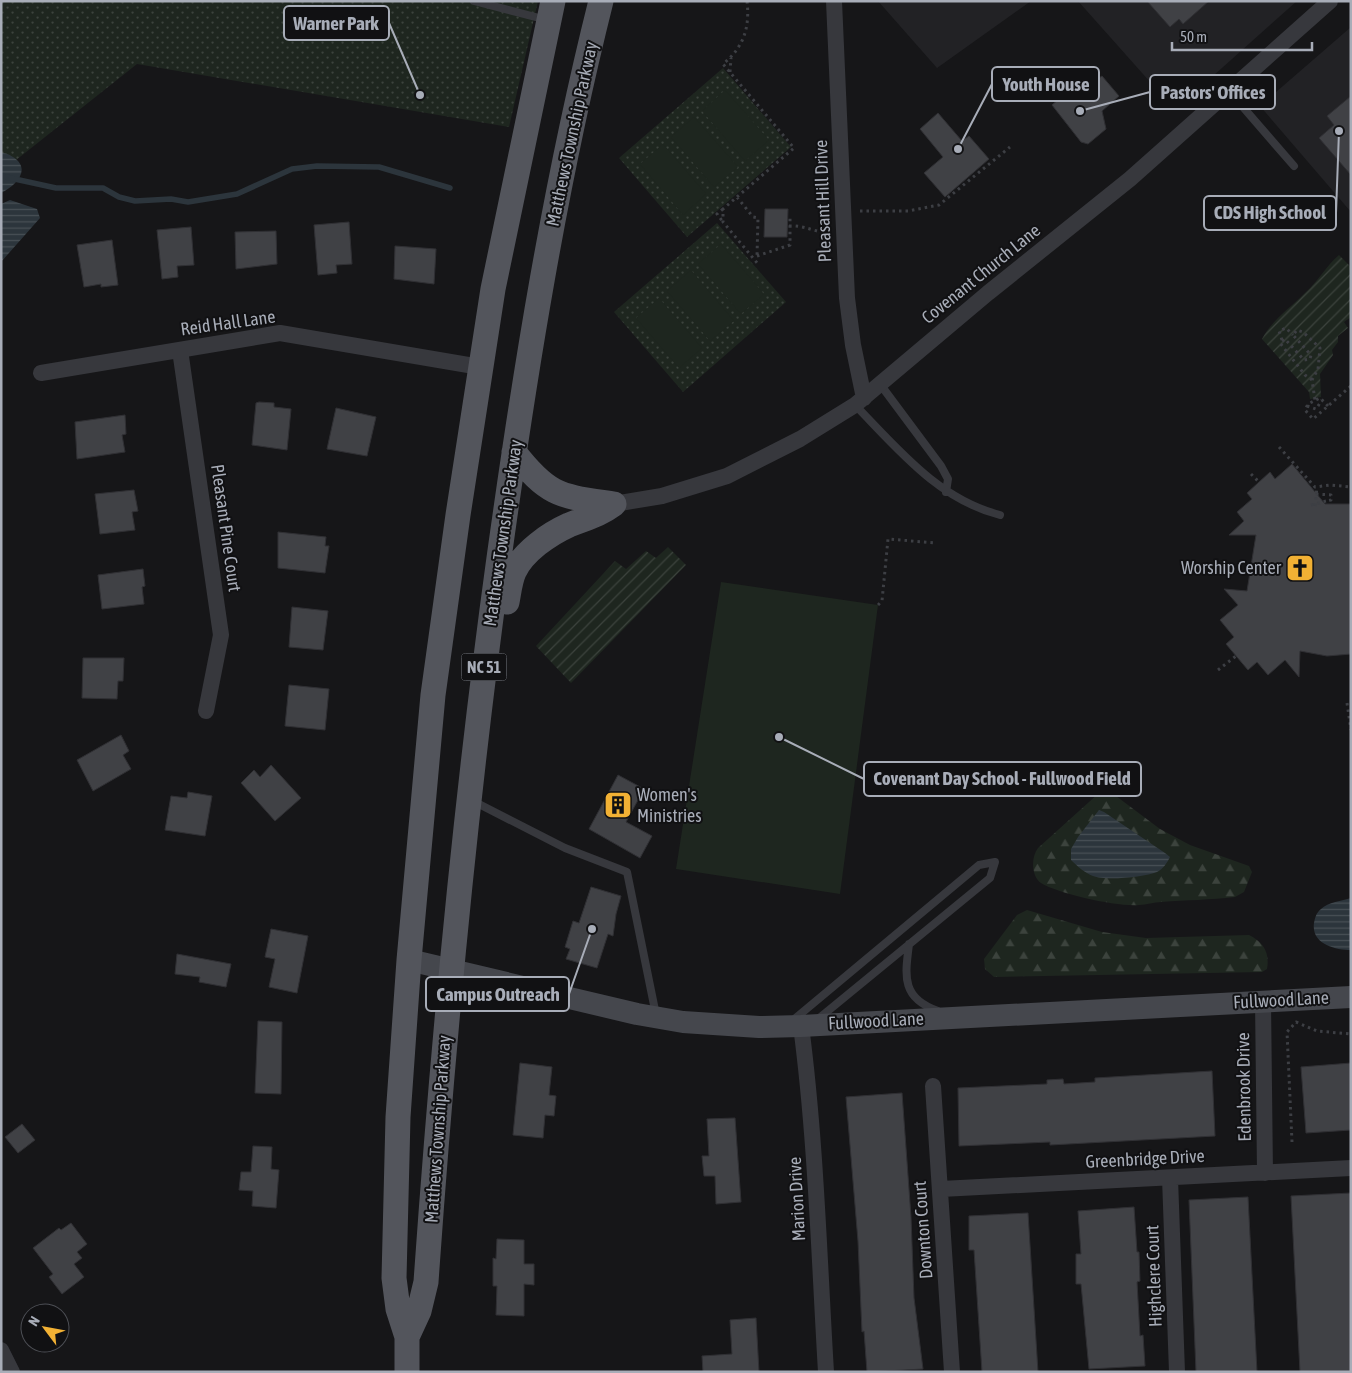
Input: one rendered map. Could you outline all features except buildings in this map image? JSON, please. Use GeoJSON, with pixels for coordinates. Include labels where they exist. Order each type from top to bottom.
{"type":"FeatureCollection","features":[{"type":"Feature","properties":{"kind":"main road","name":"Matthews Township Parkway"},"geometry":{"type":"LineString","coordinates":[[408,1336],[419,1311],[426,1282],[450,970],[480,695],[514,452],[539,291],[589,48],[601,1]]}},
{"type":"Feature","properties":{"kind":"main road","name":"Matthews Township Parkway"},"geometry":{"type":"LineString","coordinates":[[407,1372],[408,1336],[398,1309],[394,1278],[398,1117],[409,960],[433,695],[493,289],[551,11]]}},
{"type":"Feature","properties":{"kind":"main road"},"geometry":{"type":"LineString","coordinates":[[514,452],[534,478],[553,492],[572,498],[614,504]]}},
{"type":"Feature","properties":{"kind":"main road"},"geometry":{"type":"LineString","coordinates":[[480,695],[493,683],[496,675],[514,571],[531,550],[550,535],[569,525],[597,516],[614,504]]}},
{"type":"Feature","properties":{"kind":"street","name":"Pleasant Hill Drive"},"geometry":{"type":"LineString","coordinates":[[834,1],[847,298],[859,402]]}},
{"type":"Feature","properties":{"kind":"street","name":"Covenant Church Lane"},"geometry":{"type":"LineString","coordinates":[[614,504],[662,496],[727,476],[800,439],[859,402],[1130,179],[1330,1]]}},
{"type":"Feature","properties":{"kind":"street","name":"Reid Hall Lane"},"geometry":{"type":"LineString","coordinates":[[41,373],[280,333],[480,368]]}},
{"type":"Feature","properties":{"kind":"street","name":"Pleasant Pine Court"},"geometry":{"type":"LineString","coordinates":[[180,350],[221,635],[206,710]]}},
{"type":"Feature","properties":{"kind":"street","name":"Fullwood Lane"},"geometry":{"type":"LineString","coordinates":[[409,960],[656,1017],[716,1026],[799,1026],[1351,997]]}},
{"type":"Feature","properties":{"kind":"street","name":"Edenbrook Drive"},"geometry":{"type":"LineString","coordinates":[[1263,1001],[1266,1173]]}},
{"type":"Feature","properties":{"kind":"street","name":"Marion Drive"},"geometry":{"type":"LineString","coordinates":[[799,1026],[810,1091],[826,1372]]}},
{"type":"Feature","properties":{"kind":"street","name":"Downton Court"},"geometry":{"type":"LineString","coordinates":[[933,1086],[952,1372]]}},
{"type":"Feature","properties":{"kind":"street","name":"Greenbridge Drive"},"geometry":{"type":"LineString","coordinates":[[941,1189],[1351,1168]]}},
{"type":"Feature","properties":{"kind":"street","name":"Highclere Court"},"geometry":{"type":"LineString","coordinates":[[1170,1178],[1177,1372]]}},
{"type":"Feature","properties":{"kind":"street"},"geometry":{"type":"LineString","coordinates":[[1,1350],[12,1372]]}},
{"type":"Feature","properties":{"kind":"lane"},"geometry":{"type":"LineString","coordinates":[[474,1],[551,11]]}},
{"type":"Feature","properties":{"kind":"lane"},"geometry":{"type":"LineString","coordinates":[[1229,91],[1294,166]]}},
{"type":"Feature","properties":{"kind":"lane"},"geometry":{"type":"LineString","coordinates":[[880,383],[941,466],[948,479],[946,492]]}},
{"type":"Feature","properties":{"kind":"lane"},"geometry":{"type":"LineString","coordinates":[[859,402],[914,466],[946,492],[966,504],[1000,515]]}},
{"type":"Feature","properties":{"kind":"lane"},"geometry":{"type":"LineString","coordinates":[[469,799],[565,848],[627,872],[656,1017]]}},
{"type":"Feature","properties":{"kind":"lane"},"geometry":{"type":"LineString","coordinates":[[994,862],[990,878],[909,944],[799,1026],[978,864],[994,862]]}},
{"type":"Feature","properties":{"kind":"lane"},"geometry":{"type":"LineString","coordinates":[[909,944],[905,969],[910,992],[931,1009],[955,1017]]}},
{"type":"Feature","properties":{"kind":"path"},"geometry":{"type":"LineString","coordinates":[[747,1],[746,31],[741,46],[723,64],[794,148],[717,214],[755,257],[758,264]]}},
{"type":"Feature","properties":{"kind":"path"},"geometry":{"type":"LineString","coordinates":[[730,73],[731,57]]}},
{"type":"Feature","properties":{"kind":"path"},"geometry":{"type":"LineString","coordinates":[[860,211],[908,211],[939,205],[1010,147]]}},
{"type":"Feature","properties":{"kind":"path"},"geometry":{"type":"LineString","coordinates":[[737,197],[753,217],[758,218],[755,257]]}},
{"type":"Feature","properties":{"kind":"path"},"geometry":{"type":"LineString","coordinates":[[723,209],[723,222]]}},
{"type":"Feature","properties":{"kind":"path"},"geometry":{"type":"LineString","coordinates":[[755,257],[790,245],[790,216]]}},
{"type":"Feature","properties":{"kind":"path"},"geometry":{"type":"LineString","coordinates":[[790,226],[801,225],[821,233],[833,232]]}},
{"type":"Feature","properties":{"kind":"path"},"geometry":{"type":"LineString","coordinates":[[1282,340],[1288,342],[1304,360],[1310,359],[1311,356],[1286,328],[1279,331],[1282,340],[1281,346],[1305,375],[1312,380]]}},
{"type":"Feature","properties":{"kind":"path"},"geometry":{"type":"LineString","coordinates":[[1293,335],[1297,330],[1303,332],[1320,348],[1318,369],[1312,380],[1315,400]]}},
{"type":"Feature","properties":{"kind":"path"},"geometry":{"type":"LineString","coordinates":[[1328,406],[1322,400],[1315,400],[1305,410],[1313,419],[1328,406],[1351,386]]}},
{"type":"Feature","properties":{"kind":"path"},"geometry":{"type":"LineString","coordinates":[[1307,406],[1316,409],[1322,400]]}},
{"type":"Feature","properties":{"kind":"path"},"geometry":{"type":"LineString","coordinates":[[1279,447],[1317,487]]}},
{"type":"Feature","properties":{"kind":"path"},"geometry":{"type":"LineString","coordinates":[[1252,474],[1259,482]]}},
{"type":"Feature","properties":{"kind":"path"},"geometry":{"type":"LineString","coordinates":[[1317,487],[1331,485],[1351,487]]}},
{"type":"Feature","properties":{"kind":"path"},"geometry":{"type":"LineString","coordinates":[[1316,494],[1331,495],[1331,500],[1313,506],[1317,487]]}},
{"type":"Feature","properties":{"kind":"path"},"geometry":{"type":"LineString","coordinates":[[878,605],[882,601],[888,539],[936,543]]}},
{"type":"Feature","properties":{"kind":"path"},"geometry":{"type":"LineString","coordinates":[[1218,670],[1236,656]]}},
{"type":"Feature","properties":{"kind":"path"},"geometry":{"type":"LineString","coordinates":[[1346,703],[1351,730]]}},
{"type":"Feature","properties":{"kind":"path"},"geometry":{"type":"LineString","coordinates":[[1292,1142],[1287,1032],[1296,1022],[1317,1030],[1351,1034]]}},
{"type":"Feature","properties":{"kind":"shaded area"},"geometry":{"type":"Polygon","coordinates":[[[878,1],[1031,1],[937,68],[878,1]]]}},
{"type":"Feature","properties":{"kind":"shaded area"},"geometry":{"type":"Polygon","coordinates":[[[1078,1],[1297,1],[1175,110],[1078,1]]]}},
{"type":"Feature","properties":{"kind":"shaded area"},"geometry":{"type":"Polygon","coordinates":[[[1351,27],[1351,212],[1260,106],[1351,27]]]}},
{"type":"Feature","properties":{"kind":"shaded area"},"geometry":{"type":"Polygon","coordinates":[[[1,153],[9,154],[19,162],[22,172],[12,186],[1,193],[1,153]]]}},
{"type":"Feature","properties":{"kind":"shaded area"},"geometry":{"type":"Polygon","coordinates":[[[10,200],[37,209],[40,218],[1,262],[1,204],[10,200]]]}},
{"type":"Feature","properties":{"kind":"shaded area"},"geometry":{"type":"Polygon","coordinates":[[[1099,810],[1170,857],[1165,866],[1151,874],[1116,878],[1093,876],[1078,867],[1071,860],[1071,849],[1099,810]]]}},
{"type":"Feature","properties":{"kind":"shaded area"},"geometry":{"type":"Polygon","coordinates":[[[1351,898],[1351,950],[1331,947],[1320,941],[1314,930],[1317,914],[1327,905],[1351,898]]]}},
{"type":"Feature","properties":{"kind":"green space"},"geometry":{"type":"Polygon","coordinates":[[[1,1],[538,1],[509,127],[137,64],[1,172],[1,1]]]}},
{"type":"Feature","properties":{"kind":"green space"},"geometry":{"type":"Polygon","coordinates":[[[723,68],[791,147],[687,237],[619,158],[723,68]]]}},
{"type":"Feature","properties":{"kind":"green space"},"geometry":{"type":"Polygon","coordinates":[[[725,90],[769,140],[745,161],[702,111],[725,90]]]}},
{"type":"Feature","properties":{"kind":"green space"},"geometry":{"type":"Polygon","coordinates":[[[694,117],[738,167],[714,187],[671,137],[694,117]]]}},
{"type":"Feature","properties":{"kind":"green space"},"geometry":{"type":"Polygon","coordinates":[[[663,144],[706,194],[683,215],[640,164],[663,144]]]}},
{"type":"Feature","properties":{"kind":"green space"},"geometry":{"type":"Polygon","coordinates":[[[717,223],[786,302],[683,392],[614,312],[717,223]]]}},
{"type":"Feature","properties":{"kind":"green space"},"geometry":{"type":"Polygon","coordinates":[[[721,244],[764,294],[741,314],[698,264],[721,244]]]}},
{"type":"Feature","properties":{"kind":"green space"},"geometry":{"type":"Polygon","coordinates":[[[1339,255],[1351,267],[1351,317],[1344,322],[1348,328],[1338,336],[1338,342],[1332,350],[1333,355],[1320,374],[1321,397],[1310,399],[1309,392],[1262,339],[1277,320],[1311,287],[1339,255]]]}},
{"type":"Feature","properties":{"kind":"green space"},"geometry":{"type":"Polygon","coordinates":[[[691,270],[734,321],[710,341],[667,291],[691,270]]]}},
{"type":"Feature","properties":{"kind":"green space"},"geometry":{"type":"Polygon","coordinates":[[[659,298],[702,348],[679,368],[636,318],[659,298]]]}},
{"type":"Feature","properties":{"kind":"green space"},"geometry":{"type":"Polygon","coordinates":[[[668,547],[686,565],[571,683],[536,646],[615,561],[626,569],[646,551],[656,558],[668,547]]]}},
{"type":"Feature","properties":{"kind":"green space"},"geometry":{"type":"Polygon","coordinates":[[[721,582],[878,605],[840,894],[676,869],[721,582]]]}},
{"type":"Feature","properties":{"kind":"green space"},"geometry":{"type":"Polygon","coordinates":[[[1108,790],[1160,829],[1190,845],[1249,866],[1252,872],[1244,892],[1235,897],[1129,905],[1104,902],[1074,895],[1041,883],[1035,876],[1033,866],[1034,856],[1038,848],[1099,793],[1108,790]]]}},
{"type":"Feature","properties":{"kind":"green space"},"geometry":{"type":"Polygon","coordinates":[[[1027,910],[1102,932],[1146,938],[1249,935],[1262,944],[1268,963],[1267,969],[1262,972],[994,977],[985,969],[984,959],[1017,915],[1027,910]]]}},
{"type":"Feature","properties":{"kind":"waterway"},"geometry":{"type":"LineString","coordinates":[[1,176],[56,188],[103,188],[119,197],[135,201],[171,199],[188,202],[237,194],[292,169],[317,166],[379,167],[450,188]]}},
{"type":"Feature","properties":{"kind":"place","name":"Warner Park"},"geometry":{"type":"Point","coordinates":[420,95]}},
{"type":"Feature","properties":{"kind":"place","name":"Pastors' Offices"},"geometry":{"type":"Point","coordinates":[1080,111]}},
{"type":"Feature","properties":{"kind":"place","name":"CDS High School"},"geometry":{"type":"Point","coordinates":[1339,131]}},
{"type":"Feature","properties":{"kind":"place","name":"Youth House"},"geometry":{"type":"Point","coordinates":[958,149]}},
{"type":"Feature","properties":{"kind":"place","name":"Worship Center"},"geometry":{"type":"Point","coordinates":[1300,568]}},
{"type":"Feature","properties":{"kind":"place","name":"Covenant Day School - Fullwood Field"},"geometry":{"type":"Point","coordinates":[779,737]}},
{"type":"Feature","properties":{"kind":"place","name":"Women's Ministries"},"geometry":{"type":"Point","coordinates":[618,805]}},
{"type":"Feature","properties":{"kind":"place","name":"Campus Outreach"},"geometry":{"type":"Point","coordinates":[592,929]}}]}
